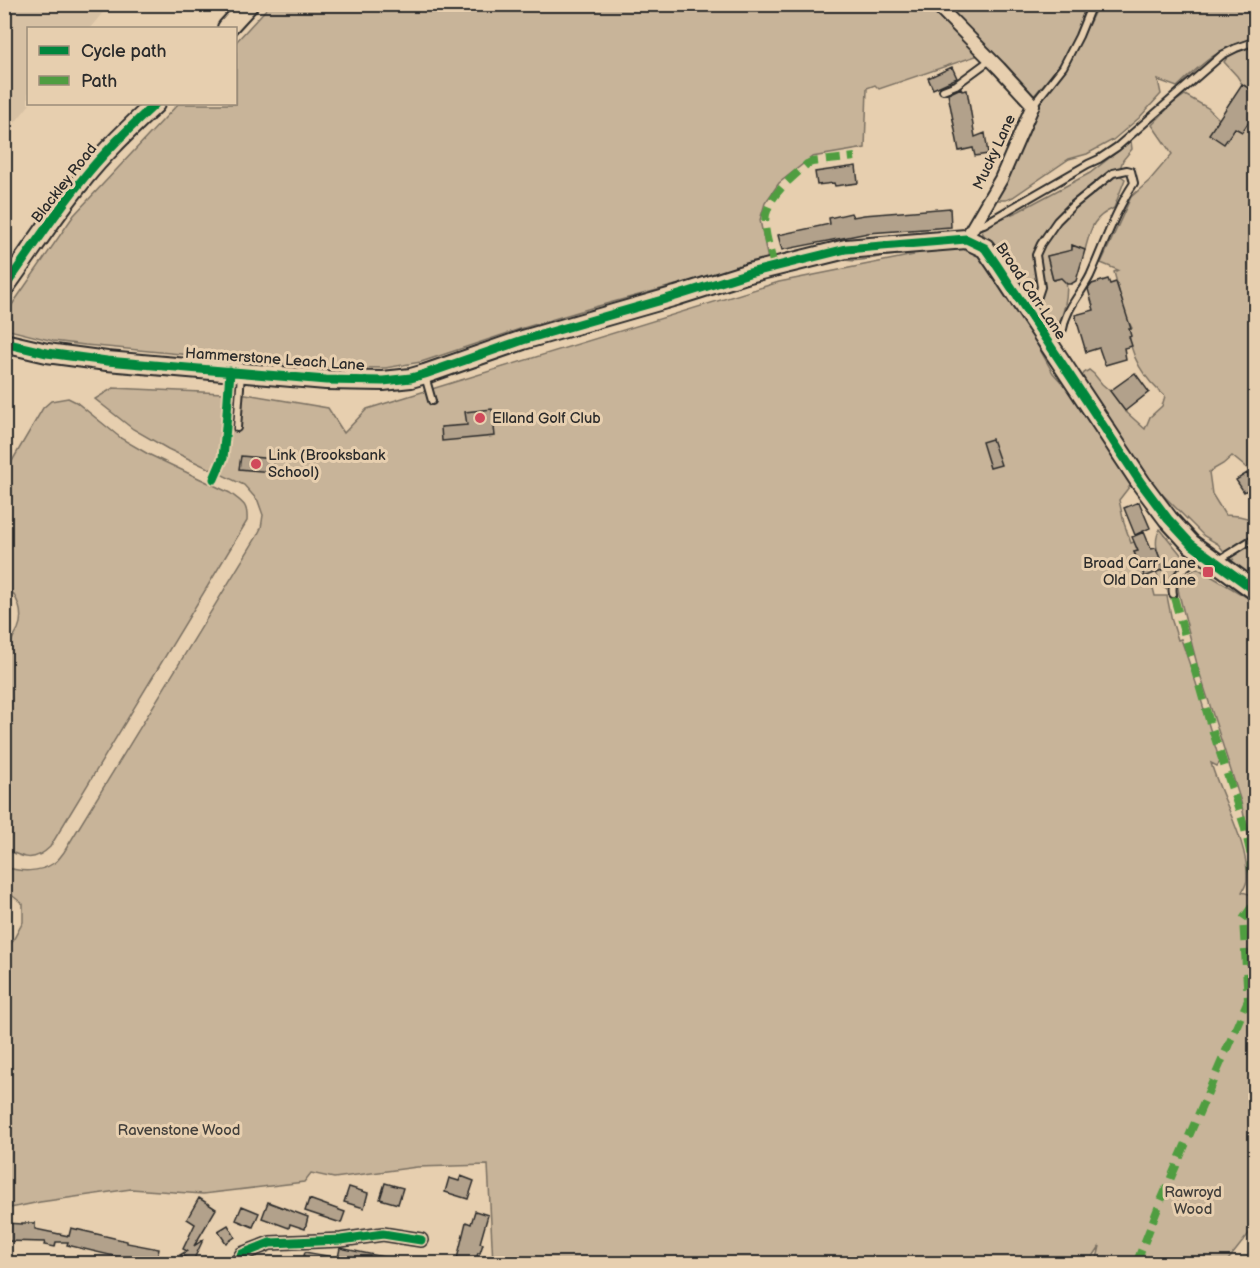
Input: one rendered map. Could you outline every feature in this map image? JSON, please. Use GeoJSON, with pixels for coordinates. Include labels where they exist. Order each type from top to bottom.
{"type":"FeatureCollection","features":[{"type":"Feature","properties":{"kind":"street"},"geometry":{"type":"LineString","coordinates":[[228,27],[249,4]]}},
{"type":"Feature","properties":{"kind":"street","name":"Mucky Lane"},"geometry":{"type":"LineString","coordinates":[[936,4],[991,59],[1032,105],[1000,179],[970,233]]}},
{"type":"Feature","properties":{"kind":"street","name":"Blackley Road"},"geometry":{"type":"LineString","coordinates":[[4,288],[81,180],[154,105]]}},
{"type":"Feature","properties":{"kind":"street","name":"Hammerstone Leach Lane"},"geometry":{"type":"LineString","coordinates":[[4,343],[47,353],[87,358],[326,380],[369,381],[411,378],[523,340],[766,269],[846,249],[970,233]]}},
{"type":"Feature","properties":{"kind":"street","name":"Broad Carr Lane"},"geometry":{"type":"LineString","coordinates":[[970,233],[974,241],[985,248],[1141,483],[1179,532],[1191,544],[1256,591]]}},
{"type":"Feature","properties":{"kind":"street"},"geometry":{"type":"LineString","coordinates":[[236,1263],[242,1254],[270,1243],[341,1240],[383,1234],[421,1240]]}},
{"type":"Feature","properties":{"kind":"lane"},"geometry":{"type":"LineString","coordinates":[[1032,105],[1063,67],[1092,4]]}},
{"type":"Feature","properties":{"kind":"lane"},"geometry":{"type":"LineString","coordinates":[[970,233],[1117,147],[1222,55],[1256,40]]}},
{"type":"Feature","properties":{"kind":"lane"},"geometry":{"type":"LineString","coordinates":[[944,90],[956,85],[991,59]]}},
{"type":"Feature","properties":{"kind":"lane"},"geometry":{"type":"LineString","coordinates":[[1025,308],[1038,296],[1041,287],[1036,255],[1057,221],[1113,173],[1131,171],[1134,183],[1089,278],[1069,309],[1063,329]]}},
{"type":"Feature","properties":{"kind":"lane"},"geometry":{"type":"LineString","coordinates":[[237,428],[241,372]]}},
{"type":"Feature","properties":{"kind":"lane"},"geometry":{"type":"LineString","coordinates":[[425,374],[432,401]]}},
{"type":"Feature","properties":{"kind":"lane"},"geometry":{"type":"LineString","coordinates":[[1173,594],[1172,584],[1177,576],[1256,537]]}},
{"type":"Feature","properties":{"kind":"shaded area"},"geometry":{"type":"Polygon","coordinates":[[[5,5],[109,5],[91,27],[27,27],[27,105],[29,105],[5,135],[5,5]]]}},
{"type":"Feature","properties":{"kind":"green space"},"geometry":{"type":"Polygon","coordinates":[[[270,5],[933,5],[979,55],[879,89],[875,85],[867,88],[865,148],[812,157],[779,183],[765,203],[760,220],[768,260],[591,308],[421,362],[385,368],[318,367],[85,345],[53,341],[9,330],[5,315],[74,215],[177,105],[237,105],[237,41],[270,5]]]}},
{"type":"Feature","properties":{"kind":"green space"},"geometry":{"type":"Polygon","coordinates":[[[941,5],[1086,5],[1069,50],[1034,96],[941,5]]]}},
{"type":"Feature","properties":{"kind":"green space"},"geometry":{"type":"Polygon","coordinates":[[[1098,5],[1255,5],[1255,38],[1221,51],[1177,87],[1158,80],[1161,94],[1139,118],[1113,140],[1087,154],[1069,159],[1013,197],[1006,200],[995,200],[1040,102],[1074,54],[1098,5]]]}},
{"type":"Feature","properties":{"kind":"green space"},"geometry":{"type":"Polygon","coordinates":[[[1255,44],[1255,93],[1242,84],[1224,62],[1228,56],[1255,44]]]}},
{"type":"Feature","properties":{"kind":"green space"},"geometry":{"type":"Polygon","coordinates":[[[1185,95],[1208,108],[1219,119],[1244,110],[1253,116],[1255,112],[1255,475],[1232,456],[1209,472],[1212,494],[1225,515],[1255,520],[1255,580],[1229,563],[1234,559],[1231,560],[1218,544],[1204,536],[1144,476],[1081,379],[1089,370],[1110,391],[1125,411],[1145,429],[1150,417],[1162,406],[1165,396],[1145,375],[1132,349],[1129,329],[1132,328],[1126,317],[1114,272],[1118,270],[1101,263],[1131,197],[1149,181],[1172,154],[1152,125],[1172,104],[1185,95]]]}},
{"type":"Feature","properties":{"kind":"green space"},"geometry":{"type":"Polygon","coordinates":[[[1131,141],[1132,149],[1123,160],[1118,174],[1125,179],[1114,208],[1093,224],[1085,250],[1072,245],[1071,259],[1063,261],[1061,253],[1047,256],[1053,280],[1065,277],[1067,289],[1061,320],[1055,331],[1049,328],[1001,263],[982,232],[983,228],[1090,173],[1131,141]]]}},
{"type":"Feature","properties":{"kind":"green space","name":"Elland Golf Club"},"geometry":{"type":"Polygon","coordinates":[[[972,244],[1019,312],[1053,373],[1084,407],[1133,482],[1119,500],[1131,543],[1134,542],[1138,551],[1134,552],[1144,575],[1140,578],[1144,587],[1152,584],[1155,596],[1167,596],[1178,640],[1181,639],[1220,762],[1217,766],[1211,763],[1244,851],[1247,879],[1242,892],[1253,895],[1255,903],[1255,1226],[1225,1264],[1096,1263],[1100,1246],[1088,1264],[493,1263],[488,1165],[417,1167],[334,1178],[311,1173],[304,1182],[203,1194],[131,1189],[5,1209],[5,955],[23,922],[23,904],[5,890],[5,867],[23,871],[36,870],[48,866],[61,857],[256,538],[261,528],[263,515],[258,501],[244,485],[168,449],[133,429],[95,399],[113,388],[246,394],[328,408],[344,433],[367,409],[779,282],[914,255],[892,255],[851,261],[833,255],[972,244]]]}},
{"type":"Feature","properties":{"kind":"green space"},"geometry":{"type":"Polygon","coordinates":[[[68,398],[122,439],[230,493],[244,504],[247,521],[50,847],[39,855],[28,857],[5,849],[5,651],[18,629],[21,617],[16,599],[5,585],[5,473],[43,408],[51,401],[68,398]]]}},
{"type":"Feature","properties":{"kind":"green space"},"geometry":{"type":"Polygon","coordinates":[[[1160,529],[1187,562],[1171,577],[1166,589],[1156,572],[1164,569],[1156,544],[1160,529]]]}},
{"type":"Feature","properties":{"kind":"green space"},"geometry":{"type":"Polygon","coordinates":[[[1197,568],[1255,602],[1255,855],[1241,802],[1198,668],[1179,594],[1177,583],[1197,568]]]}},
{"type":"Feature","properties":{"kind":"building"},"geometry":{"type":"Polygon","coordinates":[[[952,67],[957,78],[933,89],[928,78],[952,67]]]}},
{"type":"Feature","properties":{"kind":"building"},"geometry":{"type":"Polygon","coordinates":[[[1242,84],[1256,93],[1256,98],[1251,105],[1256,108],[1256,111],[1242,132],[1235,128],[1224,144],[1209,134],[1242,84]]]}},
{"type":"Feature","properties":{"kind":"building"},"geometry":{"type":"Polygon","coordinates":[[[961,88],[962,91],[967,90],[975,137],[985,133],[988,154],[975,156],[973,148],[959,151],[948,94],[961,88]]]}},
{"type":"Feature","properties":{"kind":"building"},"geometry":{"type":"Polygon","coordinates":[[[856,166],[858,183],[835,186],[834,183],[817,185],[815,172],[856,166]]]}},
{"type":"Feature","properties":{"kind":"building"},"geometry":{"type":"Polygon","coordinates":[[[950,208],[951,227],[868,233],[782,250],[778,235],[830,224],[829,218],[851,213],[853,217],[950,208]]]}},
{"type":"Feature","properties":{"kind":"building"},"geometry":{"type":"Polygon","coordinates":[[[1072,245],[1085,250],[1076,281],[1067,284],[1061,278],[1053,280],[1047,256],[1072,250],[1072,245]]]}},
{"type":"Feature","properties":{"kind":"building"},"geometry":{"type":"Polygon","coordinates":[[[1108,279],[1110,284],[1116,282],[1131,329],[1129,329],[1131,336],[1129,337],[1132,346],[1124,348],[1126,359],[1105,365],[1099,348],[1086,352],[1075,315],[1094,310],[1088,289],[1092,284],[1108,279]]]}},
{"type":"Feature","properties":{"kind":"building"},"geometry":{"type":"Polygon","coordinates":[[[1135,373],[1149,392],[1125,411],[1110,391],[1135,373]]]}},
{"type":"Feature","properties":{"kind":"building","name":"Elland Golf Club"},"geometry":{"type":"Polygon","coordinates":[[[492,409],[495,436],[442,441],[441,427],[467,425],[465,412],[492,409]]]}},
{"type":"Feature","properties":{"kind":"building"},"geometry":{"type":"Polygon","coordinates":[[[992,439],[1001,465],[990,468],[982,442],[992,439]]]}},
{"type":"Feature","properties":{"kind":"building","name":"Link (Brooksbank School)"},"geometry":{"type":"Polygon","coordinates":[[[241,456],[273,459],[272,472],[239,469],[241,456]]]}},
{"type":"Feature","properties":{"kind":"building"},"geometry":{"type":"Polygon","coordinates":[[[1247,473],[1254,486],[1244,492],[1236,480],[1247,473]]]}},
{"type":"Feature","properties":{"kind":"building"},"geometry":{"type":"Polygon","coordinates":[[[1139,502],[1150,528],[1135,535],[1124,508],[1139,502]]]}},
{"type":"Feature","properties":{"kind":"building"},"geometry":{"type":"Polygon","coordinates":[[[1144,532],[1151,549],[1156,548],[1164,569],[1145,577],[1134,552],[1138,551],[1132,537],[1144,532]]]}},
{"type":"Feature","properties":{"kind":"building"},"geometry":{"type":"Polygon","coordinates":[[[461,1176],[474,1181],[468,1199],[445,1192],[449,1178],[459,1181],[461,1176]]]}},
{"type":"Feature","properties":{"kind":"building"},"geometry":{"type":"Polygon","coordinates":[[[385,1183],[403,1188],[398,1204],[380,1199],[385,1183]]]}},
{"type":"Feature","properties":{"kind":"building"},"geometry":{"type":"Polygon","coordinates":[[[349,1187],[368,1193],[364,1208],[344,1202],[349,1187]]]}},
{"type":"Feature","properties":{"kind":"building"},"geometry":{"type":"Polygon","coordinates":[[[199,1198],[216,1209],[194,1246],[203,1240],[193,1261],[180,1255],[187,1251],[183,1249],[195,1224],[187,1219],[199,1198]]]}},
{"type":"Feature","properties":{"kind":"building"},"geometry":{"type":"Polygon","coordinates":[[[309,1199],[345,1212],[341,1223],[305,1211],[309,1199]]]}},
{"type":"Feature","properties":{"kind":"building"},"geometry":{"type":"Polygon","coordinates":[[[268,1202],[308,1217],[305,1229],[290,1224],[289,1228],[262,1218],[268,1202]]]}},
{"type":"Feature","properties":{"kind":"building"},"geometry":{"type":"Polygon","coordinates":[[[242,1206],[259,1213],[253,1227],[236,1220],[242,1206]]]}},
{"type":"Feature","properties":{"kind":"building"},"geometry":{"type":"Polygon","coordinates":[[[475,1211],[488,1215],[480,1243],[483,1244],[480,1253],[475,1263],[456,1263],[466,1222],[471,1224],[475,1211]]]}},
{"type":"Feature","properties":{"kind":"building"},"geometry":{"type":"Polygon","coordinates":[[[4,1223],[35,1223],[35,1229],[69,1236],[71,1228],[159,1249],[156,1263],[131,1262],[131,1260],[67,1245],[68,1242],[56,1242],[55,1247],[44,1245],[45,1242],[4,1241],[4,1223]]]}},
{"type":"Feature","properties":{"kind":"building"},"geometry":{"type":"Polygon","coordinates":[[[228,1225],[235,1237],[226,1243],[218,1231],[228,1225]]]}},
{"type":"Feature","properties":{"kind":"building"},"geometry":{"type":"Polygon","coordinates":[[[340,1248],[389,1258],[389,1263],[302,1263],[305,1252],[338,1258],[340,1248]]]}},
{"type":"Feature","properties":{"kind":"marked path"},"geometry":{"type":"LineString","coordinates":[[774,266],[765,225],[766,215],[773,198],[807,164],[855,157]]}},
{"type":"Feature","properties":{"kind":"marked path"},"geometry":{"type":"LineString","coordinates":[[1136,1264],[1248,1000],[1243,919],[1253,905],[1255,882],[1244,825],[1209,720],[1173,594]]}},
{"type":"Feature","properties":{"kind":"cycle path"},"geometry":{"type":"LineString","coordinates":[[4,288],[90,170],[154,105]]}},
{"type":"Feature","properties":{"kind":"cycle path"},"geometry":{"type":"LineString","coordinates":[[4,343],[47,353],[107,361],[326,380],[383,381],[411,378],[523,340],[749,273],[846,249],[966,239],[985,248],[1141,483],[1168,519],[1191,544],[1256,591]]}},
{"type":"Feature","properties":{"kind":"cycle path"},"geometry":{"type":"LineString","coordinates":[[214,479],[223,458],[230,371]]}},
{"type":"Feature","properties":{"kind":"cycle path"},"geometry":{"type":"LineString","coordinates":[[236,1264],[242,1254],[270,1243],[341,1240],[383,1234],[421,1240]]}},
{"type":"Feature","properties":{"kind":"place","name":"Elland Golf Club"},"geometry":{"type":"Point","coordinates":[480,418]}},
{"type":"Feature","properties":{"kind":"place","name":"Link (Brooksbank School)"},"geometry":{"type":"Point","coordinates":[256,464]}},
{"type":"Feature","properties":{"kind":"place","name":"Broad Carr Lane Old Dan Lane"},"geometry":{"type":"Point","coordinates":[1208,572]}},
{"type":"Feature","properties":{"kind":"park label","name":"Ravenstone Wood"},"geometry":{"type":"Point","coordinates":[179,1130]}},
{"type":"Feature","properties":{"kind":"park label","name":"Rawroyd Wood"},"geometry":{"type":"Point","coordinates":[1193,1200]}}]}
